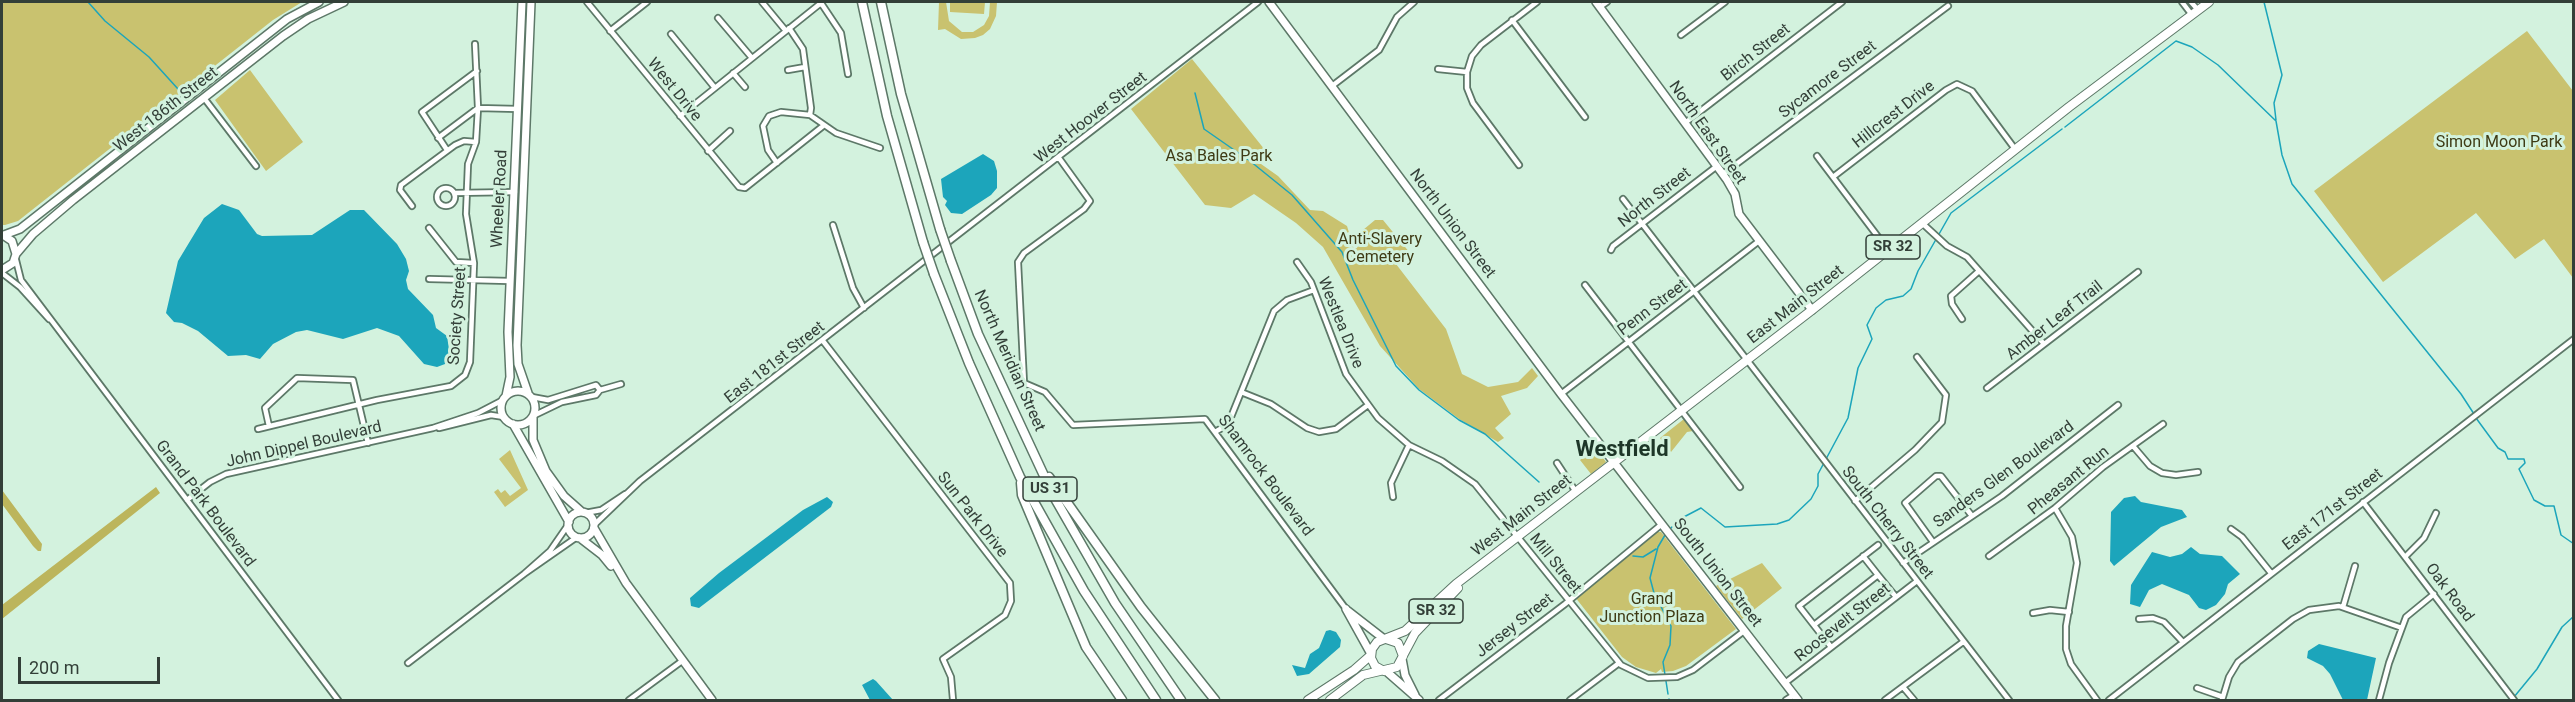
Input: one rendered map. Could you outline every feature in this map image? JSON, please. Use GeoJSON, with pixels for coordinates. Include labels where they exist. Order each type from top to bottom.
{"type":"FeatureCollection","features":[{"type":"Feature","properties":{"kind":"highway","name":"US 31"},"geometry":{"type":"LineString","coordinates":[[862,2],[887,116],[922,242],[973,373],[1020,477],[1089,599],[1156,700]]}},
{"type":"Feature","properties":{"kind":"highway","name":"North Meridian Street"},"geometry":{"type":"LineString","coordinates":[[881,2],[901,94],[940,229],[978,334],[1038,464],[1097,573],[1181,700]]}},
{"type":"Feature","properties":{"kind":"highway"},"geometry":{"type":"LineString","coordinates":[[1038,464],[1141,607],[1215,700]]}},
{"type":"Feature","properties":{"kind":"highway"},"geometry":{"type":"LineString","coordinates":[[1020,477],[1022,495],[1057,573],[1086,647],[1122,700]]}},
{"type":"Feature","properties":{"kind":"main road","name":"SR 32"},"geometry":{"type":"LineString","coordinates":[[2195,12],[2209,2]]}},
{"type":"Feature","properties":{"kind":"main road","name":"East Main Street"},"geometry":{"type":"LineString","coordinates":[[1614,463],[1812,310],[2014,149],[2195,12]]}},
{"type":"Feature","properties":{"kind":"main road","name":"West Main Street"},"geometry":{"type":"LineString","coordinates":[[1385,639],[1405,631],[1440,597],[1614,463]]}},
{"type":"Feature","properties":{"kind":"main road","name":"West Main Street"},"geometry":{"type":"LineString","coordinates":[[1402,658],[1415,633],[1476,569]]}},
{"type":"Feature","properties":{"kind":"main road"},"geometry":{"type":"LineString","coordinates":[[1308,700],[1354,670],[1371,655],[1374,645],[1385,639],[1400,645],[1402,658],[1395,668],[1363,675],[1330,700]]}},
{"type":"Feature","properties":{"kind":"main road"},"geometry":{"type":"LineString","coordinates":[[1371,655],[1375,666],[1385,671]]}},
{"type":"Feature","properties":{"kind":"street","name":"West 186th Street"},"geometry":{"type":"LineString","coordinates":[[3,235],[20,229],[287,19],[319,2]]}},
{"type":"Feature","properties":{"kind":"street","name":"West 186th Street"},"geometry":{"type":"LineString","coordinates":[[2,271],[11,266],[16,255],[48,221],[248,63],[297,25],[344,2]]}},
{"type":"Feature","properties":{"kind":"street","name":"Wheeler Road"},"geometry":{"type":"LineString","coordinates":[[504,398],[510,377],[507,355],[522,2]]}},
{"type":"Feature","properties":{"kind":"street","name":"Wheeler Road"},"geometry":{"type":"LineString","coordinates":[[530,395],[518,364],[517,345],[531,2]]}},
{"type":"Feature","properties":{"kind":"street","name":"West Drive"},"geometry":{"type":"LineString","coordinates":[[587,2],[734,183],[746,188],[777,163]]}},
{"type":"Feature","properties":{"kind":"street"},"geometry":{"type":"LineString","coordinates":[[610,31],[647,2]]}},
{"type":"Feature","properties":{"kind":"street"},"geometry":{"type":"LineString","coordinates":[[762,2],[801,45],[810,115]]}},
{"type":"Feature","properties":{"kind":"street"},"geometry":{"type":"LineString","coordinates":[[680,116],[820,2],[841,33],[848,74]]}},
{"type":"Feature","properties":{"kind":"street","name":"West Hoover Street"},"geometry":{"type":"LineString","coordinates":[[938,251],[1258,2]]}},
{"type":"Feature","properties":{"kind":"street","name":"North Union Street"},"geometry":{"type":"LineString","coordinates":[[1269,2],[1614,463]]}},
{"type":"Feature","properties":{"kind":"street"},"geometry":{"type":"LineString","coordinates":[[1332,86],[1379,50],[1397,17],[1414,2]]}},
{"type":"Feature","properties":{"kind":"street"},"geometry":{"type":"LineString","coordinates":[[1519,165],[1473,103],[1467,88],[1467,72],[1472,56],[1480,45],[1537,2]]}},
{"type":"Feature","properties":{"kind":"street"},"geometry":{"type":"LineString","coordinates":[[1598,4],[1607,2]]}},
{"type":"Feature","properties":{"kind":"street"},"geometry":{"type":"LineString","coordinates":[[1681,35],[1725,2]]}},
{"type":"Feature","properties":{"kind":"street","name":"Birch Street"},"geometry":{"type":"LineString","coordinates":[[1685,123],[1842,2]]}},
{"type":"Feature","properties":{"kind":"street"},"geometry":{"type":"LineString","coordinates":[[2182,2],[2195,12]]}},
{"type":"Feature","properties":{"kind":"street"},"geometry":{"type":"LineString","coordinates":[[2191,2],[2195,12]]}},
{"type":"Feature","properties":{"kind":"street","name":"North East Street"},"geometry":{"type":"LineString","coordinates":[[1598,4],[1723,174],[1734,191],[1739,214],[1812,310]]}},
{"type":"Feature","properties":{"kind":"street","name":"Sycamore Street"},"geometry":{"type":"LineString","coordinates":[[1723,174],[1948,6]]}},
{"type":"Feature","properties":{"kind":"street"},"geometry":{"type":"LineString","coordinates":[[718,18],[752,58]]}},
{"type":"Feature","properties":{"kind":"street"},"geometry":{"type":"LineString","coordinates":[[1512,20],[1585,117]]}},
{"type":"Feature","properties":{"kind":"street"},"geometry":{"type":"LineString","coordinates":[[671,34],[715,88]]}},
{"type":"Feature","properties":{"kind":"street","name":"Society Street"},"geometry":{"type":"LineString","coordinates":[[258,429],[359,404],[451,386],[465,375],[470,362],[474,263],[466,214],[468,164],[476,142],[478,108],[475,44]]}},
{"type":"Feature","properties":{"kind":"street"},"geometry":{"type":"LineString","coordinates":[[240,55],[248,63]]}},
{"type":"Feature","properties":{"kind":"street"},"geometry":{"type":"LineString","coordinates":[[788,70],[805,67]]}},
{"type":"Feature","properties":{"kind":"street"},"geometry":{"type":"LineString","coordinates":[[1438,69],[1467,72]]}},
{"type":"Feature","properties":{"kind":"street"},"geometry":{"type":"LineString","coordinates":[[447,150],[421,114],[477,71]]}},
{"type":"Feature","properties":{"kind":"street"},"geometry":{"type":"LineString","coordinates":[[733,73],[745,87]]}},
{"type":"Feature","properties":{"kind":"street","name":"Hillcrest Drive"},"geometry":{"type":"LineString","coordinates":[[1833,177],[1946,90],[1957,84],[1972,91],[2014,149]]}},
{"type":"Feature","properties":{"kind":"street"},"geometry":{"type":"LineString","coordinates":[[204,98],[256,166]]}},
{"type":"Feature","properties":{"kind":"street"},"geometry":{"type":"LineString","coordinates":[[438,138],[478,108],[518,109]]}},
{"type":"Feature","properties":{"kind":"street"},"geometry":{"type":"LineString","coordinates":[[824,126],[777,163],[768,150],[764,136],[765,120],[772,114],[782,112],[810,115],[844,137],[880,148]]}},
{"type":"Feature","properties":{"kind":"street"},"geometry":{"type":"LineString","coordinates":[[708,151],[730,131]]}},
{"type":"Feature","properties":{"kind":"street"},"geometry":{"type":"LineString","coordinates":[[412,206],[400,187],[447,150],[464,141],[476,142]]}},
{"type":"Feature","properties":{"kind":"street"},"geometry":{"type":"LineString","coordinates":[[1817,156],[1888,250]]}},
{"type":"Feature","properties":{"kind":"street","name":"Shamrock Boulevard"},"geometry":{"type":"LineString","coordinates":[[1059,158],[1090,201],[1084,209],[1024,253],[1018,262],[1024,383],[1045,392],[1073,425],[1205,419],[1346,609],[1371,655]]}},
{"type":"Feature","properties":{"kind":"street","name":"North Street"},"geometry":{"type":"LineString","coordinates":[[1611,250],[1612,246],[1717,166]]}},
{"type":"Feature","properties":{"kind":"street"},"geometry":{"type":"LineString","coordinates":[[454,193],[467,191],[523,192]]}},
{"type":"Feature","properties":{"kind":"street","name":"South Cherry Street"},"geometry":{"type":"LineString","coordinates":[[1623,199],[2008,700]]}},
{"type":"Feature","properties":{"kind":"street"},"geometry":{"type":"LineString","coordinates":[[1922,223],[1938,239],[1967,257],[2044,344]]}},
{"type":"Feature","properties":{"kind":"street"},"geometry":{"type":"LineString","coordinates":[[833,225],[853,288],[864,308]]}},
{"type":"Feature","properties":{"kind":"street"},"geometry":{"type":"LineString","coordinates":[[429,228],[456,262],[474,263]]}},
{"type":"Feature","properties":{"kind":"street"},"geometry":{"type":"LineString","coordinates":[[3,235],[14,244],[16,255]]}},
{"type":"Feature","properties":{"kind":"street","name":"Penn Street"},"geometry":{"type":"LineString","coordinates":[[1561,394],[1760,241]]}},
{"type":"Feature","properties":{"kind":"street","name":"East 181st Street"},"geometry":{"type":"LineString","coordinates":[[584,513],[601,510],[625,494],[938,251]]}},
{"type":"Feature","properties":{"kind":"street","name":"Grand Park Boulevard"},"geometry":{"type":"LineString","coordinates":[[16,255],[18,275],[43,306],[52,322]]}},
{"type":"Feature","properties":{"kind":"street","name":"Westlea Drive"},"geometry":{"type":"LineString","coordinates":[[1297,262],[1308,275],[1337,355],[1368,405],[1388,429],[1409,445],[1442,461],[1466,477],[1517,537]]}},
{"type":"Feature","properties":{"kind":"street","name":"Grand Park Boulevard"},"geometry":{"type":"LineString","coordinates":[[2,271],[52,322],[338,700]]}},
{"type":"Feature","properties":{"kind":"street"},"geometry":{"type":"LineString","coordinates":[[1962,319],[1952,304],[1951,296],[1957,288],[1979,271]]}},
{"type":"Feature","properties":{"kind":"street","name":"Amber Leaf Trail"},"geometry":{"type":"LineString","coordinates":[[1987,388],[2138,272]]}},
{"type":"Feature","properties":{"kind":"street"},"geometry":{"type":"LineString","coordinates":[[429,279],[510,281]]}},
{"type":"Feature","properties":{"kind":"street"},"geometry":{"type":"LineString","coordinates":[[1585,285],[1740,487]]}},
{"type":"Feature","properties":{"kind":"street"},"geometry":{"type":"LineString","coordinates":[[1215,432],[1227,425],[1274,311],[1287,300],[1314,290]]}},
{"type":"Feature","properties":{"kind":"street","name":"East 171st Street"},"geometry":{"type":"LineString","coordinates":[[2109,700],[2182,641],[2574,339]]}},
{"type":"Feature","properties":{"kind":"street","name":"Sun Park Drive"},"geometry":{"type":"LineString","coordinates":[[823,341],[1010,583],[1011,601],[1005,615],[943,659],[953,687],[954,700]]}},
{"type":"Feature","properties":{"kind":"street"},"geometry":{"type":"LineString","coordinates":[[1855,501],[1915,450],[1942,422],[1946,395],[1917,357]]}},
{"type":"Feature","properties":{"kind":"street"},"geometry":{"type":"LineString","coordinates":[[269,426],[265,408],[297,378],[302,376],[353,380],[368,443]]}},
{"type":"Feature","properties":{"kind":"street"},"geometry":{"type":"LineString","coordinates":[[513,424],[522,424],[562,402],[596,395],[600,390],[621,384]]}},
{"type":"Feature","properties":{"kind":"street"},"geometry":{"type":"LineString","coordinates":[[600,390],[596,385],[547,400],[516,390],[504,398],[501,408],[504,417],[513,424],[572,534],[602,555],[621,581],[626,584]]}},
{"type":"Feature","properties":{"kind":"street"},"geometry":{"type":"LineString","coordinates":[[1241,392],[1271,404],[1307,428],[1319,432],[1336,429],[1368,405]]}},
{"type":"Feature","properties":{"kind":"street"},"geometry":{"type":"LineString","coordinates":[[530,395],[536,406],[533,417],[533,440],[546,471],[564,496],[592,519],[626,584],[712,700]]}},
{"type":"Feature","properties":{"kind":"street","name":"John Dippel Boulevard"},"geometry":{"type":"LineString","coordinates":[[187,500],[210,482],[226,474],[433,428],[478,412],[504,398]]}},
{"type":"Feature","properties":{"kind":"street","name":"Sanders Glen Boulevard"},"geometry":{"type":"LineString","coordinates":[[1903,563],[1972,516],[2118,405]]}},
{"type":"Feature","properties":{"kind":"street","name":"John Dippel Boulevard"},"geometry":{"type":"LineString","coordinates":[[433,428],[451,427],[491,415],[504,417]]}},
{"type":"Feature","properties":{"kind":"street","name":"Pheasant Run"},"geometry":{"type":"LineString","coordinates":[[1989,556],[2055,508],[2103,466],[2163,424]]}},
{"type":"Feature","properties":{"kind":"street"},"geometry":{"type":"LineString","coordinates":[[1393,497],[1391,483],[1409,445]]}},
{"type":"Feature","properties":{"kind":"street"},"geometry":{"type":"LineString","coordinates":[[2133,446],[2150,466],[2162,473],[2176,475],[2198,472]]}},
{"type":"Feature","properties":{"kind":"street","name":"South Union Street"},"geometry":{"type":"LineString","coordinates":[[1614,463],[1796,698]]}},
{"type":"Feature","properties":{"kind":"street"},"geometry":{"type":"LineString","coordinates":[[1557,464],[1576,492]]}},
{"type":"Feature","properties":{"kind":"street"},"geometry":{"type":"LineString","coordinates":[[1934,542],[1905,503],[1936,476],[1941,476],[1972,516]]}},
{"type":"Feature","properties":{"kind":"street","name":"East 181st Street"},"geometry":{"type":"LineString","coordinates":[[594,526],[625,494]]}},
{"type":"Feature","properties":{"kind":"street","name":"Oak Road"},"geometry":{"type":"LineString","coordinates":[[2363,501],[2514,700]]}},
{"type":"Feature","properties":{"kind":"street"},"geometry":{"type":"LineString","coordinates":[[2055,508],[2069,530],[2076,553],[2076,575],[2065,634],[2068,656],[2097,700]]}},
{"type":"Feature","properties":{"kind":"street"},"geometry":{"type":"LineString","coordinates":[[524,574],[550,551],[574,515],[584,513]]}},
{"type":"Feature","properties":{"kind":"street"},"geometry":{"type":"LineString","coordinates":[[2406,556],[2424,538],[2436,513]]}},
{"type":"Feature","properties":{"kind":"street"},"geometry":{"type":"LineString","coordinates":[[408,663],[524,574],[578,537],[589,535],[594,526]]}},
{"type":"Feature","properties":{"kind":"street","name":"Jersey Street"},"geometry":{"type":"LineString","coordinates":[[1439,700],[1663,526]]}},
{"type":"Feature","properties":{"kind":"street"},"geometry":{"type":"LineString","coordinates":[[2231,529],[2242,537],[2271,573]]}},
{"type":"Feature","properties":{"kind":"street","name":"Mill Street"},"geometry":{"type":"LineString","coordinates":[[1517,537],[1619,663],[1634,673],[1653,679],[1673,678],[1693,670],[1744,631]]}},
{"type":"Feature","properties":{"kind":"street"},"geometry":{"type":"LineString","coordinates":[[1831,647],[1799,606],[1878,545]]}},
{"type":"Feature","properties":{"kind":"street"},"geometry":{"type":"LineString","coordinates":[[1863,556],[1896,597]]}},
{"type":"Feature","properties":{"kind":"street"},"geometry":{"type":"LineString","coordinates":[[2343,607],[2355,566]]}},
{"type":"Feature","properties":{"kind":"street"},"geometry":{"type":"LineString","coordinates":[[1814,625],[1878,575]]}},
{"type":"Feature","properties":{"kind":"street","name":"Roosevelt Street"},"geometry":{"type":"LineString","coordinates":[[1785,683],[1917,581]]}},
{"type":"Feature","properties":{"kind":"street"},"geometry":{"type":"LineString","coordinates":[[2379,700],[2402,628],[2410,613],[2434,594]]}},
{"type":"Feature","properties":{"kind":"street"},"geometry":{"type":"LineString","coordinates":[[2197,688],[2222,699],[2229,677],[2238,662],[2293,619],[2319,607],[2343,607],[2402,628]]}},
{"type":"Feature","properties":{"kind":"street","name":"Shamrock Boulevard"},"geometry":{"type":"LineString","coordinates":[[1346,609],[1385,639]]}},
{"type":"Feature","properties":{"kind":"street"},"geometry":{"type":"LineString","coordinates":[[2033,613],[2050,610],[2069,612]]}},
{"type":"Feature","properties":{"kind":"street"},"geometry":{"type":"LineString","coordinates":[[2139,619],[2153,618],[2164,622],[2182,641]]}},
{"type":"Feature","properties":{"kind":"street"},"geometry":{"type":"LineString","coordinates":[[1885,700],[1963,642]]}},
{"type":"Feature","properties":{"kind":"street"},"geometry":{"type":"LineString","coordinates":[[1402,658],[1404,672],[1418,699]]}},
{"type":"Feature","properties":{"kind":"street"},"geometry":{"type":"LineString","coordinates":[[629,700],[682,661]]}},
{"type":"Feature","properties":{"kind":"street"},"geometry":{"type":"LineString","coordinates":[[1570,700],[1619,663]]}},
{"type":"Feature","properties":{"kind":"street"},"geometry":{"type":"LineString","coordinates":[[1385,671],[1418,699]]}},
{"type":"Feature","properties":{"kind":"street"},"geometry":{"type":"LineString","coordinates":[[1903,687],[1914,700]]}},
{"type":"Feature","properties":{"kind":"street"},"geometry":{"type":"LineString","coordinates":[[1786,700],[1796,698]]}},
{"type":"Feature","properties":{"kind":"green space"},"geometry":{"type":"Polygon","coordinates":[[[2,2],[302,2],[273,20],[18,221],[2,225],[2,2]]]}},
{"type":"Feature","properties":{"kind":"green space"},"geometry":{"type":"Polygon","coordinates":[[[939,2],[946,2],[949,21],[962,32],[973,32],[984,25],[989,16],[990,2],[997,2],[996,16],[990,29],[983,35],[961,39],[945,29],[938,30],[939,2]]]}},
{"type":"Feature","properties":{"kind":"green space"},"geometry":{"type":"Polygon","coordinates":[[[950,2],[985,2],[984,14],[950,12],[950,2]]]}},
{"type":"Feature","properties":{"kind":"green space","name":"Simon Moon Park"},"geometry":{"type":"Polygon","coordinates":[[[2527,31],[2573,91],[2573,278],[2544,239],[2515,259],[2476,213],[2383,282],[2314,191],[2527,31]]]}},
{"type":"Feature","properties":{"kind":"green space","name":"Asa Bales Park"},"geometry":{"type":"Polygon","coordinates":[[[1192,59],[1269,155],[1261,164],[1278,176],[1310,210],[1323,211],[1347,226],[1354,249],[1357,248],[1363,230],[1375,220],[1383,220],[1410,253],[1396,264],[1446,329],[1462,374],[1488,387],[1518,382],[1532,368],[1538,376],[1527,388],[1501,396],[1511,414],[1495,428],[1504,438],[1498,442],[1459,419],[1419,389],[1380,346],[1323,247],[1296,223],[1254,194],[1231,208],[1205,205],[1131,109],[1192,59]]]}},
{"type":"Feature","properties":{"kind":"green space"},"geometry":{"type":"Polygon","coordinates":[[[250,70],[303,142],[266,171],[215,100],[250,70]]]}},
{"type":"Feature","properties":{"kind":"green space"},"geometry":{"type":"Polygon","coordinates":[[[1684,419],[1693,431],[1687,432],[1671,452],[1660,438],[1684,419]]]}},
{"type":"Feature","properties":{"kind":"green space"},"geometry":{"type":"Polygon","coordinates":[[[1595,447],[1606,462],[1591,474],[1580,460],[1595,447]]]}},
{"type":"Feature","properties":{"kind":"green space"},"geometry":{"type":"Polygon","coordinates":[[[510,450],[528,490],[505,507],[494,492],[498,489],[501,493],[505,490],[510,496],[521,488],[499,459],[510,450]]]}},
{"type":"Feature","properties":{"kind":"green space","name":"Grand Junction Plaza"},"geometry":{"type":"Polygon","coordinates":[[[1657,532],[1661,532],[1736,629],[1686,666],[1673,671],[1662,672],[1661,669],[1656,673],[1636,667],[1622,657],[1575,597],[1657,532]]]}},
{"type":"Feature","properties":{"kind":"green space"},"geometry":{"type":"Polygon","coordinates":[[[1762,563],[1782,588],[1742,619],[1716,586],[1762,563]]]}},
{"type":"Feature","properties":{"kind":"shaded area"},"geometry":{"type":"Polygon","coordinates":[[[156,487],[160,493],[2,619],[2,605],[156,487]]]}},
{"type":"Feature","properties":{"kind":"shaded area"},"geometry":{"type":"Polygon","coordinates":[[[2,490],[42,544],[41,551],[33,546],[2,504],[2,490]]]}},
{"type":"Feature","properties":{"kind":"water"},"geometry":{"type":"Polygon","coordinates":[[[983,154],[994,161],[997,171],[997,188],[991,195],[962,214],[951,213],[945,205],[947,201],[943,197],[941,179],[983,154]]]}},
{"type":"Feature","properties":{"kind":"water"},"geometry":{"type":"Polygon","coordinates":[[[222,204],[239,210],[257,234],[262,236],[312,235],[350,210],[364,210],[397,244],[406,259],[409,271],[406,280],[408,289],[433,315],[436,328],[447,336],[450,356],[445,364],[437,367],[424,364],[399,336],[377,328],[343,339],[307,330],[296,332],[273,344],[260,359],[246,355],[228,356],[198,331],[182,323],[174,322],[166,313],[178,261],[204,218],[222,204]]]}},
{"type":"Feature","properties":{"kind":"water"},"geometry":{"type":"Polygon","coordinates":[[[2135,496],[2141,502],[2182,510],[2187,517],[2161,527],[2114,566],[2110,561],[2111,512],[2124,498],[2135,496]]]}},
{"type":"Feature","properties":{"kind":"water"},"geometry":{"type":"Polygon","coordinates":[[[827,497],[833,502],[831,507],[699,608],[691,606],[690,598],[719,573],[803,510],[827,497]]]}},
{"type":"Feature","properties":{"kind":"water"},"geometry":{"type":"Polygon","coordinates":[[[2191,547],[2200,554],[2222,556],[2240,574],[2228,584],[2225,594],[2216,605],[2206,610],[2199,608],[2189,595],[2162,584],[2149,590],[2140,607],[2130,604],[2131,585],[2152,552],[2170,557],[2182,554],[2191,547]]]}},
{"type":"Feature","properties":{"kind":"water"},"geometry":{"type":"Polygon","coordinates":[[[1326,631],[1336,632],[1341,640],[1340,647],[1309,674],[1297,676],[1292,665],[1305,668],[1310,654],[1319,648],[1326,631]]]}},
{"type":"Feature","properties":{"kind":"water"},"geometry":{"type":"Polygon","coordinates":[[[2319,644],[2376,658],[2367,700],[2343,700],[2330,674],[2323,666],[2307,658],[2308,651],[2319,644]]]}},
{"type":"Feature","properties":{"kind":"water"},"geometry":{"type":"Polygon","coordinates":[[[873,679],[893,700],[870,700],[862,685],[873,679]]]}},
{"type":"Feature","properties":{"kind":"waterway"},"geometry":{"type":"LineString","coordinates":[[88,2],[105,21],[149,57],[178,89]]}},
{"type":"Feature","properties":{"kind":"waterway"},"geometry":{"type":"LineString","coordinates":[[2264,2],[2282,75],[2274,103],[2276,120]]}},
{"type":"Feature","properties":{"kind":"waterway"},"geometry":{"type":"LineString","coordinates":[[2065,127],[2176,41],[2192,47],[2218,65],[2276,121],[2282,155],[2292,184],[2461,394],[2474,414]]}},
{"type":"Feature","properties":{"kind":"waterway"},"geometry":{"type":"LineString","coordinates":[[1195,93],[1204,129],[1250,161],[1292,195],[1342,252],[1353,280],[1396,366],[1419,390],[1459,420],[1485,434],[1539,482]]}},
{"type":"Feature","properties":{"kind":"waterway"},"geometry":{"type":"LineString","coordinates":[[1670,529],[1680,519],[1701,508],[1725,527],[1777,524],[1789,520],[1811,499],[1818,486],[1818,474],[1848,418],[1858,368],[1872,339],[1867,325],[1876,308],[1886,300],[1903,296],[1911,289],[1918,271],[1951,213],[2062,129]]}},
{"type":"Feature","properties":{"kind":"waterway"},"geometry":{"type":"LineString","coordinates":[[2476,418],[2498,448],[2505,452],[2508,459],[2524,459],[2525,463],[2519,469],[2534,500],[2545,506],[2554,506],[2561,535],[2574,544]]}},
{"type":"Feature","properties":{"kind":"waterway"},"geometry":{"type":"LineString","coordinates":[[1665,535],[1658,547],[1650,578],[1654,593],[1671,626],[1670,645],[1663,662],[1668,694]]}},
{"type":"Feature","properties":{"kind":"waterway"},"geometry":{"type":"LineString","coordinates":[[1633,556],[1643,557],[1656,549]]}},
{"type":"Feature","properties":{"kind":"waterway"},"geometry":{"type":"LineString","coordinates":[[2514,697],[2537,669],[2562,627],[2574,616]]}},
{"type":"Feature","properties":{"kind":"district","name":"Westfield"},"geometry":{"type":"Point","coordinates":[1622,450]}},
{"type":"Feature","properties":{"kind":"park label","name":"Anti-Slavery Cemetery"},"geometry":{"type":"Point","coordinates":[1380,249]}}]}
